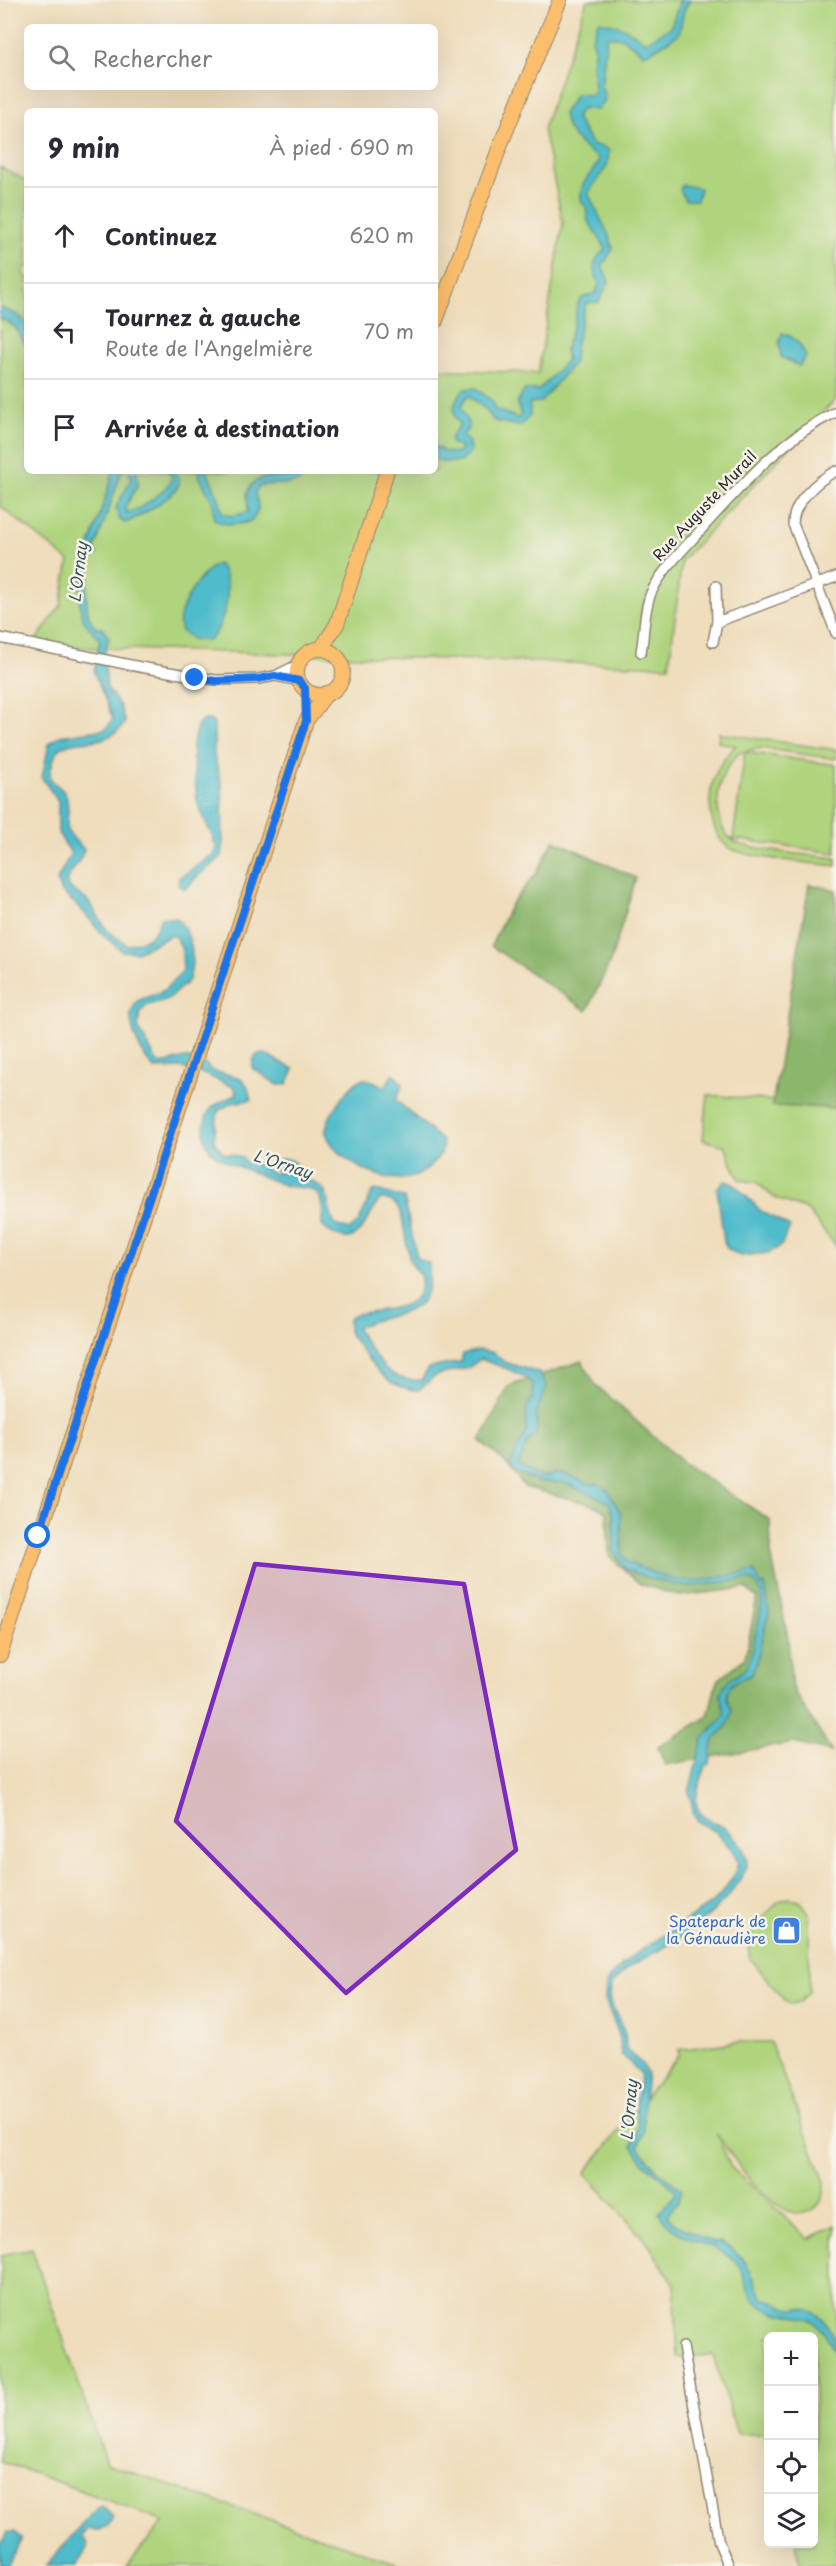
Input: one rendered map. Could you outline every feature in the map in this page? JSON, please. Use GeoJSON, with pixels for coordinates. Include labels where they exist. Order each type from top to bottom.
{"type":"FeatureCollection","features":[{"type":"Feature","properties":{"kind":"main road"},"geometry":{"type":"LineString","coordinates":[[438,315],[498,151],[560,0]]}},
{"type":"Feature","properties":{"kind":"main road"},"geometry":{"type":"LineString","coordinates":[[306,721],[298,664],[307,653],[321,649],[337,624],[386,474]]}},
{"type":"Feature","properties":{"kind":"main road"},"geometry":{"type":"LineString","coordinates":[[0,1655],[306,721],[341,679],[342,666],[337,657],[337,624]]}},
{"type":"Feature","properties":{"kind":"main road"},"geometry":{"type":"LineString","coordinates":[[321,649],[337,657]]}},
{"type":"Feature","properties":{"kind":"main road"},"geometry":{"type":"LineString","coordinates":[[302,685],[315,694],[327,693]]}},
{"type":"Feature","properties":{"kind":"street","name":"Rue Auguste Murail"},"geometry":{"type":"LineString","coordinates":[[640,652],[645,636],[646,609],[659,579],[672,561],[755,470],[799,433],[836,412]]}},
{"type":"Feature","properties":{"kind":"street"},"geometry":{"type":"LineString","coordinates":[[836,471],[826,476],[804,499],[793,517],[792,524],[836,633]]}},
{"type":"Feature","properties":{"kind":"street"},"geometry":{"type":"LineString","coordinates":[[717,622],[836,577]]}},
{"type":"Feature","properties":{"kind":"street"},"geometry":{"type":"LineString","coordinates":[[713,642],[717,622],[716,586]]}},
{"type":"Feature","properties":{"kind":"street"},"geometry":{"type":"LineString","coordinates":[[0,638],[216,681],[275,676],[298,664]]}},
{"type":"Feature","properties":{"kind":"street"},"geometry":{"type":"LineString","coordinates":[[275,676],[302,685]]}},
{"type":"Feature","properties":{"kind":"street"},"geometry":{"type":"LineString","coordinates":[[683,2347],[719,2543],[729,2566]]}},
{"type":"Feature","properties":{"kind":"highlighted area"},"geometry":{"type":"Polygon","coordinates":[[[255,1564],[464,1584],[516,1850],[346,1993],[176,1821],[255,1564]]]}},
{"type":"Feature","properties":{"kind":"green space"},"geometry":{"type":"Polygon","coordinates":[[[587,0],[836,0],[836,399],[682,560],[669,666],[32,646],[61,605],[69,561],[0,506],[0,167],[24,179],[24,474],[438,474],[438,369],[538,373],[563,223],[543,129],[587,0]]]}},
{"type":"Feature","properties":{"kind":"green space"},"geometry":{"type":"Polygon","coordinates":[[[719,733],[836,750],[836,759],[760,748],[739,753],[723,775],[719,788],[718,813],[725,832],[739,844],[765,850],[836,858],[836,866],[748,854],[736,851],[723,843],[712,821],[710,794],[717,771],[736,746],[718,742],[719,733]]]}},
{"type":"Feature","properties":{"kind":"green space"},"geometry":{"type":"Polygon","coordinates":[[[745,752],[836,765],[836,853],[733,839],[745,752]]]}},
{"type":"Feature","properties":{"kind":"green space"},"geometry":{"type":"Polygon","coordinates":[[[554,840],[636,878],[611,960],[587,1011],[491,946],[511,904],[536,874],[554,840]]]}},
{"type":"Feature","properties":{"kind":"green space"},"geometry":{"type":"Polygon","coordinates":[[[809,884],[836,890],[836,1108],[772,1106],[809,884]]]}},
{"type":"Feature","properties":{"kind":"green space"},"geometry":{"type":"Polygon","coordinates":[[[708,1095],[836,1106],[836,1246],[807,1210],[775,1198],[756,1182],[740,1180],[726,1146],[703,1140],[708,1095]]]}},
{"type":"Feature","properties":{"kind":"green space"},"geometry":{"type":"Polygon","coordinates":[[[582,1361],[595,1384],[683,1463],[770,1520],[771,1553],[788,1638],[792,1688],[832,1752],[793,1743],[665,1765],[658,1747],[708,1716],[717,1681],[745,1658],[757,1598],[746,1588],[679,1596],[640,1584],[609,1556],[607,1512],[593,1505],[525,1487],[503,1460],[480,1441],[509,1386],[582,1361]]]}},
{"type":"Feature","properties":{"kind":"green space"},"geometry":{"type":"Polygon","coordinates":[[[790,1898],[801,1902],[809,1913],[809,1992],[800,2002],[791,2004],[783,1999],[750,1958],[748,1947],[752,1933],[761,1920],[779,1901],[790,1898]]]}},
{"type":"Feature","properties":{"kind":"green space"},"geometry":{"type":"Polygon","coordinates":[[[737,2042],[770,2042],[825,2182],[820,2204],[813,2210],[795,2213],[782,2208],[756,2186],[716,2133],[731,2167],[809,2239],[836,2225],[836,2566],[801,2566],[796,2548],[818,2548],[818,2332],[764,2332],[764,2434],[737,2434],[713,2355],[678,2357],[674,2284],[649,2245],[585,2173],[679,2055],[678,2050],[737,2042]]]}},
{"type":"Feature","properties":{"kind":"green space"},"geometry":{"type":"Polygon","coordinates":[[[32,2249],[106,2463],[405,2566],[127,2566],[164,2521],[0,2461],[0,2255],[32,2249]]]}},
{"type":"Feature","properties":{"kind":"water"},"geometry":{"type":"Polygon","coordinates":[[[680,0],[690,0],[684,10],[679,34],[652,51],[643,54],[623,38],[607,36],[601,87],[605,95],[604,102],[597,110],[583,108],[577,114],[577,120],[592,145],[604,147],[609,151],[607,166],[588,193],[613,249],[602,266],[609,281],[599,302],[586,303],[575,346],[574,362],[541,402],[530,403],[530,416],[520,426],[494,421],[486,410],[469,396],[466,397],[461,407],[468,422],[468,429],[462,436],[469,442],[470,452],[460,462],[440,462],[438,448],[445,452],[459,453],[461,448],[451,443],[451,437],[460,424],[455,415],[454,406],[464,389],[476,388],[493,402],[494,409],[517,418],[521,415],[517,402],[525,390],[538,390],[567,360],[565,349],[574,324],[577,305],[582,298],[596,293],[599,283],[594,265],[605,250],[588,221],[581,191],[598,163],[598,158],[571,134],[563,114],[576,94],[592,95],[594,90],[592,62],[595,48],[592,39],[598,21],[624,28],[646,42],[671,27],[680,0]]]}},
{"type":"Feature","properties":{"kind":"water"},"geometry":{"type":"Polygon","coordinates":[[[682,185],[700,188],[697,200],[685,200],[680,190],[682,185]]]}},
{"type":"Feature","properties":{"kind":"water"},"geometry":{"type":"Polygon","coordinates":[[[0,308],[24,320],[24,342],[11,324],[0,319],[0,308]]]}},
{"type":"Feature","properties":{"kind":"water"},"geometry":{"type":"Polygon","coordinates":[[[782,333],[787,334],[800,345],[806,357],[799,366],[781,357],[779,344],[782,333]]]}},
{"type":"Feature","properties":{"kind":"water","name":"L'Ornay"},"geometry":{"type":"Polygon","coordinates":[[[112,474],[121,474],[95,548],[97,554],[91,559],[87,605],[91,622],[96,628],[103,628],[109,638],[104,654],[107,688],[120,706],[125,723],[115,733],[105,738],[65,745],[58,751],[53,761],[50,775],[52,781],[66,796],[67,828],[84,849],[66,881],[70,888],[88,901],[107,930],[127,945],[153,934],[160,918],[176,918],[189,939],[192,963],[189,980],[168,999],[148,1005],[140,1012],[138,1027],[157,1062],[162,1064],[185,1058],[203,1062],[212,1071],[238,1077],[247,1085],[251,1100],[232,1103],[218,1111],[214,1140],[223,1153],[242,1157],[246,1163],[259,1164],[275,1175],[277,1173],[273,1167],[274,1162],[280,1159],[293,1161],[303,1178],[320,1186],[324,1191],[335,1225],[349,1230],[358,1223],[372,1192],[376,1190],[404,1198],[417,1258],[429,1263],[429,1282],[425,1296],[418,1305],[408,1311],[356,1328],[375,1357],[390,1372],[409,1380],[422,1380],[428,1368],[461,1362],[463,1354],[479,1350],[494,1353],[504,1362],[539,1373],[547,1386],[536,1414],[536,1434],[527,1444],[518,1466],[540,1477],[550,1477],[555,1473],[568,1475],[608,1490],[621,1514],[622,1555],[628,1563],[667,1578],[691,1582],[754,1571],[762,1586],[765,1585],[769,1613],[756,1664],[751,1675],[736,1681],[728,1691],[727,1698],[732,1709],[730,1719],[714,1739],[710,1763],[706,1766],[696,1801],[697,1807],[706,1818],[724,1828],[741,1845],[746,1856],[746,1866],[733,1890],[712,1913],[687,1933],[625,1971],[614,1983],[610,1994],[624,2031],[626,2050],[642,2064],[647,2073],[644,2132],[638,2147],[656,2169],[682,2190],[678,2202],[667,2215],[675,2224],[714,2243],[720,2242],[736,2252],[748,2266],[764,2299],[791,2309],[809,2310],[822,2319],[834,2341],[836,2357],[827,2337],[817,2325],[808,2319],[767,2309],[755,2301],[751,2297],[742,2270],[735,2261],[726,2254],[674,2230],[659,2213],[675,2195],[675,2190],[643,2162],[632,2146],[638,2129],[636,2103],[641,2074],[621,2054],[618,2032],[605,2000],[606,1984],[609,1978],[631,1957],[711,1904],[723,1892],[735,1873],[738,1863],[733,1851],[715,1831],[699,1823],[694,1814],[689,1792],[703,1738],[725,1715],[721,1698],[723,1688],[747,1666],[750,1660],[762,1606],[760,1589],[748,1579],[687,1587],[648,1578],[625,1569],[614,1551],[614,1517],[609,1502],[564,1483],[539,1482],[514,1472],[510,1464],[526,1433],[526,1409],[533,1397],[533,1384],[522,1376],[481,1359],[468,1368],[435,1376],[419,1390],[406,1389],[386,1378],[348,1332],[348,1320],[351,1316],[361,1313],[396,1308],[406,1304],[415,1299],[420,1290],[421,1277],[410,1261],[401,1213],[397,1207],[393,1202],[380,1199],[359,1232],[352,1237],[344,1238],[334,1235],[322,1226],[321,1202],[315,1192],[306,1188],[284,1185],[234,1165],[213,1154],[208,1148],[204,1132],[206,1116],[213,1107],[237,1094],[234,1087],[201,1073],[181,1068],[154,1069],[146,1058],[135,1036],[131,1022],[132,1011],[137,1001],[163,991],[183,971],[182,950],[176,937],[172,935],[137,952],[122,951],[103,935],[81,909],[60,890],[57,880],[71,853],[58,833],[58,801],[42,778],[49,744],[59,736],[106,729],[113,719],[94,672],[100,639],[84,621],[80,606],[80,588],[84,568],[112,474]]]}},
{"type":"Feature","properties":{"kind":"water"},"geometry":{"type":"Polygon","coordinates":[[[130,474],[137,474],[138,485],[125,507],[127,513],[146,504],[160,493],[170,481],[172,476],[170,474],[177,474],[179,484],[163,501],[125,523],[120,520],[116,507],[131,479],[130,474]]]}},
{"type":"Feature","properties":{"kind":"water"},"geometry":{"type":"Polygon","coordinates":[[[199,474],[208,474],[220,501],[222,513],[232,516],[248,512],[247,493],[251,485],[257,481],[263,478],[306,474],[300,481],[294,483],[259,486],[255,493],[258,502],[257,512],[250,521],[238,524],[219,522],[214,519],[213,503],[199,474]]]}},
{"type":"Feature","properties":{"kind":"water"},"geometry":{"type":"Polygon","coordinates":[[[218,564],[226,581],[224,613],[216,633],[210,640],[194,640],[181,631],[181,614],[197,583],[204,574],[218,564]]]}},
{"type":"Feature","properties":{"kind":"water"},"geometry":{"type":"Polygon","coordinates":[[[204,720],[210,720],[214,724],[214,755],[222,786],[223,848],[222,856],[185,889],[178,885],[179,878],[214,854],[216,846],[197,801],[192,746],[198,724],[204,720]]]}},
{"type":"Feature","properties":{"kind":"water"},"geometry":{"type":"Polygon","coordinates":[[[258,1054],[265,1054],[294,1069],[287,1084],[278,1085],[252,1068],[254,1058],[258,1054]]]}},
{"type":"Feature","properties":{"kind":"water"},"geometry":{"type":"Polygon","coordinates":[[[393,1074],[403,1084],[396,1100],[442,1141],[443,1146],[437,1159],[429,1167],[410,1178],[397,1179],[367,1171],[341,1154],[326,1133],[326,1127],[333,1111],[352,1086],[364,1079],[385,1087],[393,1074]]]}},
{"type":"Feature","properties":{"kind":"water"},"geometry":{"type":"Polygon","coordinates":[[[725,1181],[734,1184],[761,1211],[790,1227],[781,1246],[769,1253],[740,1256],[728,1249],[724,1241],[717,1188],[725,1181]]]}},
{"type":"Feature","properties":{"kind":"water"},"geometry":{"type":"Polygon","coordinates":[[[102,2506],[113,2517],[108,2526],[97,2531],[87,2529],[81,2537],[87,2543],[87,2549],[76,2566],[45,2566],[97,2508],[102,2506]]]}},
{"type":"Feature","properties":{"kind":"water"},"geometry":{"type":"Polygon","coordinates":[[[8,2532],[15,2532],[22,2539],[7,2566],[1,2566],[0,2544],[8,2532]]]}},
{"type":"Feature","properties":{"kind":"place","name":"Spatepark de la Génaudière"},"geometry":{"type":"Point","coordinates":[787,1931]}},
{"type":"Feature","properties":{"kind":"route"},"geometry":{"type":"LineString","coordinates":[[38,1536],[306,721],[305,688],[299,681],[275,676],[216,681],[195,678]]}}]}
